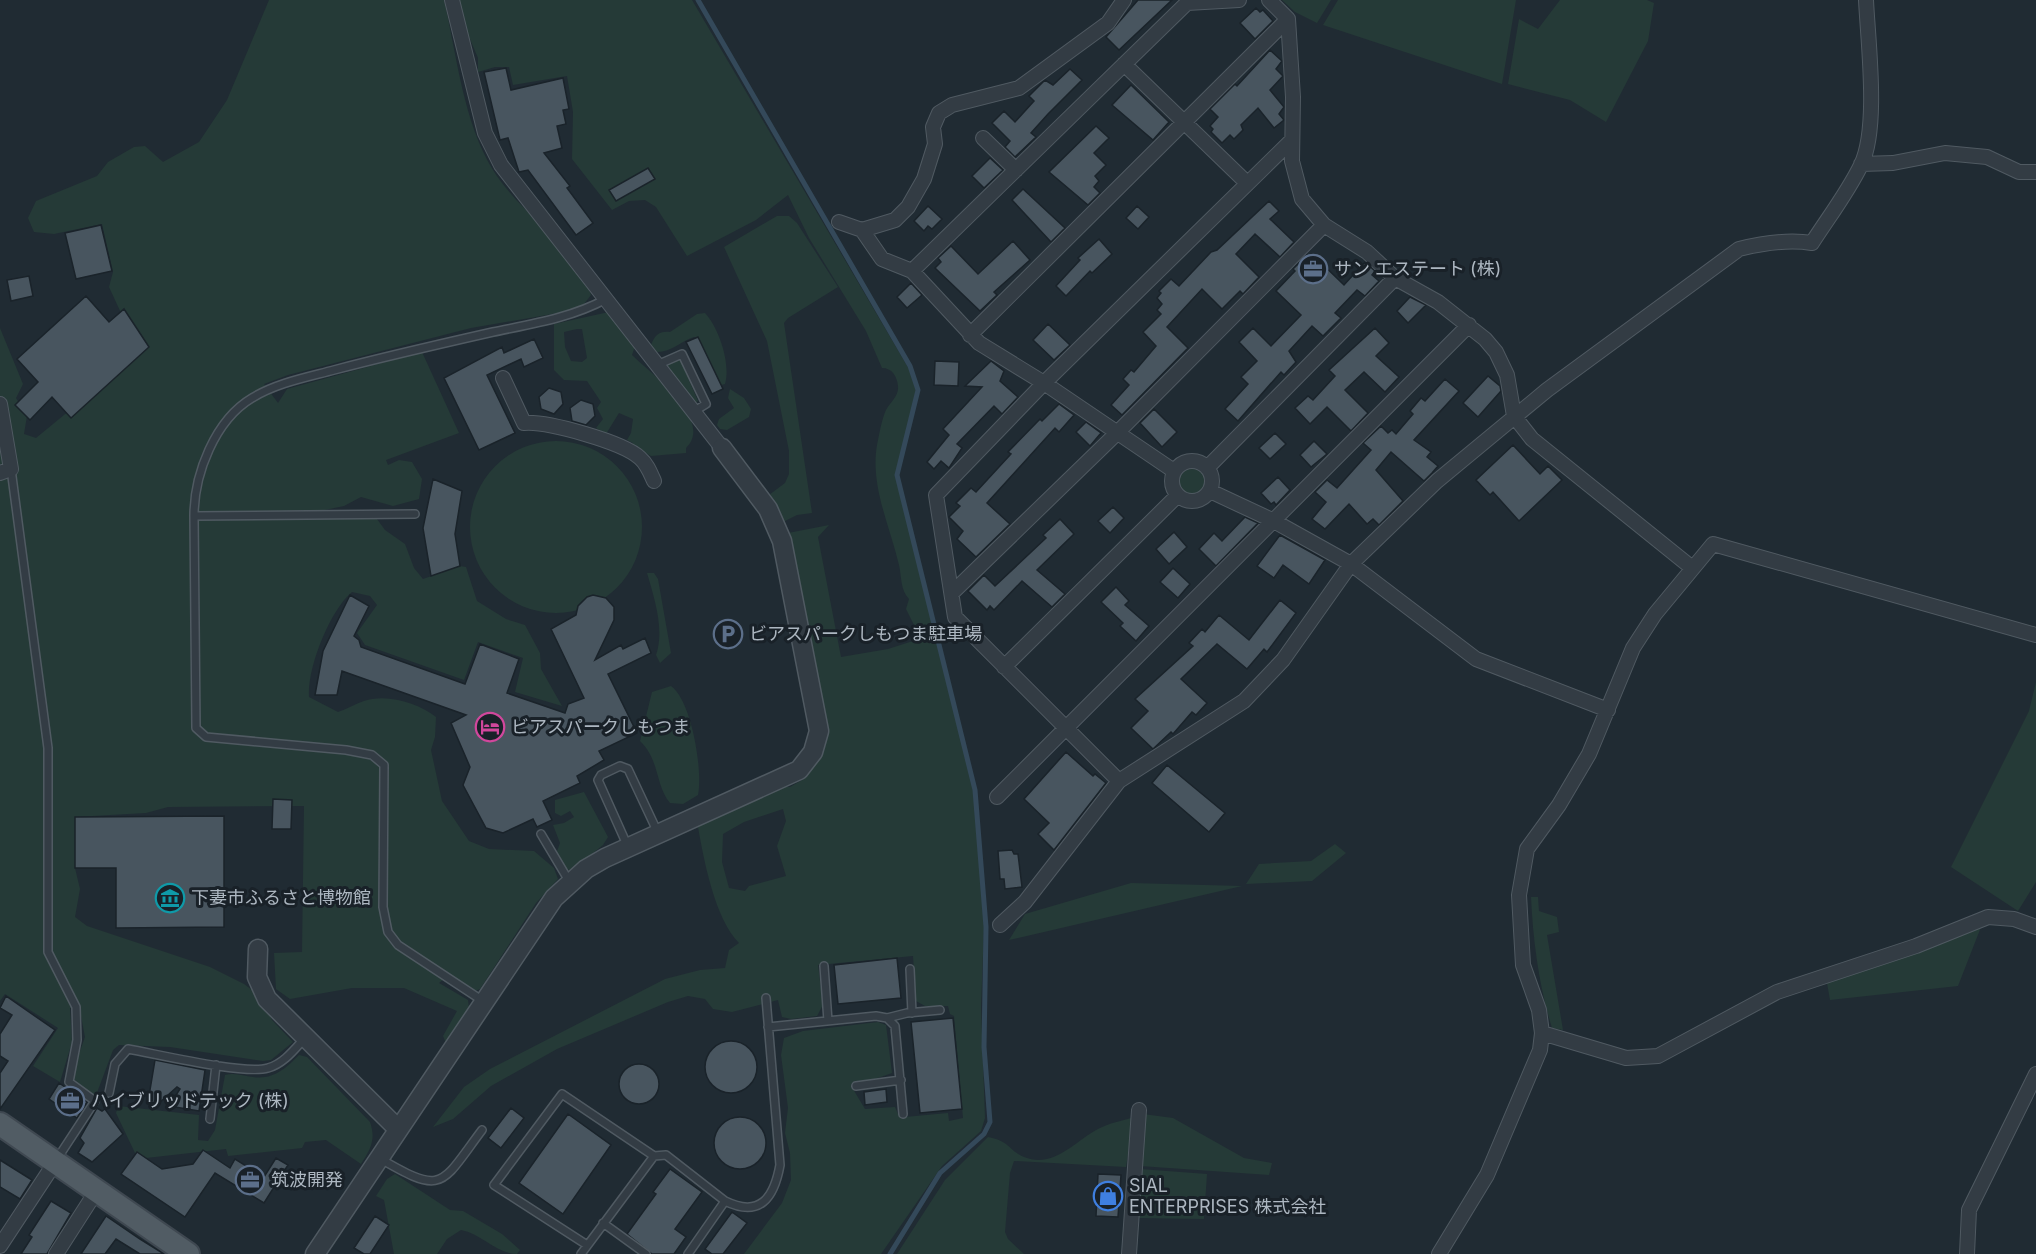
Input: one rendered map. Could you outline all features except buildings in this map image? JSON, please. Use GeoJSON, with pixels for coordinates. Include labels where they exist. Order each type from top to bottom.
{"type":"FeatureCollection","features":[{"type":"Feature","properties":{"kind":"main road"},"geometry":{"type":"LineString","coordinates":[[0,1124],[188,1254]]}},
{"type":"Feature","properties":{"kind":"street"},"geometry":{"type":"LineString","coordinates":[[315,1254],[538,919],[570,883],[586,869],[628,847],[799,770],[813,752],[819,731],[782,541],[768,509],[501,165],[485,133],[452,0]]}},
{"type":"Feature","properties":{"kind":"street"},"geometry":{"type":"LineString","coordinates":[[839,222],[862,230],[895,220],[908,207],[924,179],[935,144],[933,127],[939,113],[952,105],[1019,88],[1108,23],[1124,0]]}},
{"type":"Feature","properties":{"kind":"street"},"geometry":{"type":"LineString","coordinates":[[912,271],[1187,3],[1239,0]]}},
{"type":"Feature","properties":{"kind":"street"},"geometry":{"type":"LineString","coordinates":[[1269,0],[1288,19],[1293,97],[1292,161],[1302,198],[1324,225],[1367,252],[1395,278],[1438,302],[1469,325],[1496,352],[1507,375],[1514,416],[1532,439],[1691,567]]}},
{"type":"Feature","properties":{"kind":"street"},"geometry":{"type":"LineString","coordinates":[[1000,925],[1026,902],[1119,781],[1244,701],[1283,660],[1351,564],[1437,481],[1514,416],[1739,249],[1765,242],[1812,243],[1862,164],[1870,114],[1866,0]]}},
{"type":"Feature","properties":{"kind":"street"},"geometry":{"type":"LineString","coordinates":[[970,335],[1288,19]]}},
{"type":"Feature","properties":{"kind":"street"},"geometry":{"type":"LineString","coordinates":[[1124,64],[1247,183]]}},
{"type":"Feature","properties":{"kind":"street"},"geometry":{"type":"LineString","coordinates":[[983,138],[1016,170]]}},
{"type":"Feature","properties":{"kind":"street"},"geometry":{"type":"LineString","coordinates":[[1119,781],[1064,729],[955,617],[936,495],[1044,383],[1291,141]]}},
{"type":"Feature","properties":{"kind":"street"},"geometry":{"type":"LineString","coordinates":[[1862,164],[1893,163],[1945,153],[1987,157],[2019,172],[2036,172]]}},
{"type":"Feature","properties":{"kind":"street"},"geometry":{"type":"LineString","coordinates":[[952,593],[1118,434],[1324,225]]}},
{"type":"Feature","properties":{"kind":"street"},"geometry":{"type":"LineString","coordinates":[[862,230],[882,259],[912,271],[945,304],[970,335],[1174,471]]}},
{"type":"Feature","properties":{"kind":"street"},"geometry":{"type":"LineString","coordinates":[[1207,468],[1395,278]]}},
{"type":"Feature","properties":{"kind":"street"},"geometry":{"type":"LineString","coordinates":[[996,797],[1469,325]]}},
{"type":"Feature","properties":{"kind":"street"},"geometry":{"type":"LineString","coordinates":[[503,378],[524,423],[537,422],[555,426],[639,456],[649,468],[654,481]]}},
{"type":"Feature","properties":{"kind":"street"},"geometry":{"type":"LineString","coordinates":[[0,404],[6,471]]}},
{"type":"Feature","properties":{"kind":"street"},"geometry":{"type":"LineString","coordinates":[[1190,461],[1207,468],[1212,479],[1210,491],[1195,501],[1177,496],[1172,484],[1174,471],[1190,461]]}},
{"type":"Feature","properties":{"kind":"street"},"geometry":{"type":"LineString","coordinates":[[1210,491],[1272,520],[1351,564],[1476,659],[1608,710]]}},
{"type":"Feature","properties":{"kind":"street"},"geometry":{"type":"LineString","coordinates":[[1004,667],[1177,496]]}},
{"type":"Feature","properties":{"kind":"street"},"geometry":{"type":"LineString","coordinates":[[1439,1254],[1487,1176],[1540,1050],[1542,1033],[1539,1010],[1523,964],[1519,895],[1527,849],[1559,805],[1589,754],[1634,648],[1655,614],[1691,567],[1713,544],[2036,635]]}},
{"type":"Feature","properties":{"kind":"street"},"geometry":{"type":"LineString","coordinates":[[1542,1033],[1626,1058],[1658,1056],[1777,992],[1916,946],[1988,917],[2014,919],[2036,927]]}},
{"type":"Feature","properties":{"kind":"street"},"geometry":{"type":"LineString","coordinates":[[258,949],[257,977],[267,999],[304,1039],[398,1129]]}},
{"type":"Feature","properties":{"kind":"street"},"geometry":{"type":"LineString","coordinates":[[1967,1254],[1970,1209],[2036,1074]]}},
{"type":"Feature","properties":{"kind":"street"},"geometry":{"type":"LineString","coordinates":[[1130,1254],[1139,1110]]}},
{"type":"Feature","properties":{"kind":"street"},"geometry":{"type":"LineString","coordinates":[[0,1246],[56,1161]]}},
{"type":"Feature","properties":{"kind":"street"},"geometry":{"type":"LineString","coordinates":[[56,1254],[97,1190]]}},
{"type":"Feature","properties":{"kind":"lane"},"geometry":{"type":"LineString","coordinates":[[483,1001],[398,945],[388,933],[382,907],[384,765],[372,756],[346,750],[206,737],[196,728],[194,495],[206,459],[223,425],[252,398],[296,380],[396,354],[567,316],[606,299]]}},
{"type":"Feature","properties":{"kind":"lane"},"geometry":{"type":"LineString","coordinates":[[657,365],[682,354],[706,404],[693,412]]}},
{"type":"Feature","properties":{"kind":"lane"},"geometry":{"type":"LineString","coordinates":[[6,471],[48,748],[48,952],[76,1007],[77,1040],[69,1082],[95,1101],[56,1161]]}},
{"type":"Feature","properties":{"kind":"lane"},"geometry":{"type":"LineString","coordinates":[[194,516],[415,514]]}},
{"type":"Feature","properties":{"kind":"lane"},"geometry":{"type":"LineString","coordinates":[[628,847],[598,780],[601,775],[620,766],[628,769],[658,833]]}},
{"type":"Feature","properties":{"kind":"lane"},"geometry":{"type":"LineString","coordinates":[[541,834],[570,883]]}},
{"type":"Feature","properties":{"kind":"lane"},"geometry":{"type":"LineString","coordinates":[[824,966],[828,1021]]}},
{"type":"Feature","properties":{"kind":"lane"},"geometry":{"type":"LineString","coordinates":[[910,969],[912,1013]]}},
{"type":"Feature","properties":{"kind":"lane"},"geometry":{"type":"LineString","coordinates":[[587,1245],[494,1185],[562,1094],[654,1156],[666,1155],[724,1202],[738,1208],[752,1208],[770,1197],[776,1187],[780,1165],[766,998]]}},
{"type":"Feature","properties":{"kind":"lane"},"geometry":{"type":"LineString","coordinates":[[768,1027],[876,1016],[887,1018],[940,1010]]}},
{"type":"Feature","properties":{"kind":"lane"},"geometry":{"type":"LineString","coordinates":[[887,1018],[895,1026],[903,1114]]}},
{"type":"Feature","properties":{"kind":"lane"},"geometry":{"type":"LineString","coordinates":[[109,1094],[115,1064],[128,1049],[240,1069],[267,1069],[283,1060],[304,1039]]}},
{"type":"Feature","properties":{"kind":"lane"},"geometry":{"type":"LineString","coordinates":[[210,1119],[216,1065]]}},
{"type":"Feature","properties":{"kind":"lane"},"geometry":{"type":"LineString","coordinates":[[856,1086],[901,1080]]}},
{"type":"Feature","properties":{"kind":"lane"},"geometry":{"type":"LineString","coordinates":[[379,1158],[428,1183],[441,1180],[482,1130]]}},
{"type":"Feature","properties":{"kind":"lane"},"geometry":{"type":"LineString","coordinates":[[581,1254],[654,1156]]}},
{"type":"Feature","properties":{"kind":"lane"},"geometry":{"type":"LineString","coordinates":[[688,1254],[724,1202]]}},
{"type":"Feature","properties":{"kind":"lane"},"geometry":{"type":"LineString","coordinates":[[603,1223],[646,1254]]}},
{"type":"Feature","properties":{"kind":"green space"},"geometry":{"type":"Polygon","coordinates":[[[269,0],[444,0],[462,88],[483,151],[505,186],[572,260],[591,295],[584,304],[564,312],[471,328],[288,375],[264,384],[278,403],[287,389],[422,352],[459,433],[386,460],[388,465],[399,460],[412,462],[422,479],[419,499],[393,506],[361,497],[344,506],[320,511],[323,515],[374,515],[385,530],[405,544],[414,568],[423,579],[460,566],[466,567],[477,601],[506,619],[525,625],[540,653],[541,669],[562,706],[515,692],[523,658],[478,642],[464,680],[365,645],[357,633],[377,605],[370,596],[352,592],[328,625],[312,671],[309,697],[338,712],[373,699],[392,699],[421,707],[436,717],[435,737],[431,750],[442,801],[469,841],[489,849],[534,851],[554,868],[558,879],[536,903],[480,989],[475,991],[449,975],[439,983],[468,1000],[469,1008],[446,1043],[443,1036],[457,1011],[404,988],[352,988],[290,999],[276,989],[274,953],[302,952],[304,806],[168,807],[146,813],[75,817],[75,868],[80,889],[75,917],[87,926],[210,967],[244,984],[260,996],[272,1020],[293,1042],[271,1060],[263,1061],[170,1047],[119,1045],[113,1050],[95,1098],[74,1079],[74,1068],[85,1037],[80,1011],[70,1008],[72,1042],[60,1082],[33,1066],[58,1028],[5,994],[0,1001],[0,328],[23,384],[16,398],[27,416],[24,434],[36,438],[81,401],[127,326],[109,287],[113,272],[102,224],[54,234],[34,232],[28,218],[36,201],[97,176],[108,162],[134,147],[145,146],[163,162],[199,142],[227,100],[269,0]]]}},
{"type":"Feature","properties":{"kind":"green space"},"geometry":{"type":"Polygon","coordinates":[[[459,0],[692,0],[909,369],[916,390],[896,474],[974,791],[984,927],[981,1007],[985,1118],[981,1131],[942,1166],[881,1254],[744,1254],[782,1203],[791,1180],[790,1153],[785,1133],[788,1108],[781,1055],[784,1038],[803,1031],[878,1022],[886,1025],[892,1073],[872,1080],[855,1081],[853,1089],[865,1109],[895,1107],[898,1114],[905,1117],[948,1113],[949,1121],[963,1118],[954,1016],[950,1014],[948,1006],[925,1006],[916,1001],[913,956],[818,965],[823,1005],[817,1016],[791,1019],[782,1017],[778,1000],[732,1012],[713,1009],[705,999],[688,996],[668,1002],[557,1049],[491,1086],[453,1119],[433,1127],[464,1087],[490,1069],[665,979],[700,970],[725,968],[729,950],[739,943],[723,920],[717,905],[707,872],[698,827],[710,817],[747,800],[756,800],[779,787],[790,787],[804,779],[824,751],[828,734],[813,647],[788,533],[829,525],[818,537],[841,657],[888,649],[913,641],[916,629],[906,609],[909,599],[903,588],[876,476],[877,445],[883,417],[897,393],[896,379],[891,371],[882,368],[866,331],[809,238],[788,195],[756,220],[687,256],[656,207],[645,200],[629,201],[612,210],[572,159],[573,112],[567,76],[513,85],[509,67],[495,67],[478,72],[478,58],[467,32],[459,0]],[[783,809],[744,822],[723,834],[722,862],[729,888],[745,891],[749,886],[786,876],[777,846],[786,821],[783,809]]]}},
{"type":"Feature","properties":{"kind":"green space"},"geometry":{"type":"Polygon","coordinates":[[[1282,0],[1331,0],[1317,23],[1295,12],[1282,0]]]}},
{"type":"Feature","properties":{"kind":"green space"},"geometry":{"type":"Polygon","coordinates":[[[1338,0],[1516,0],[1502,84],[1323,25],[1338,0]]]}},
{"type":"Feature","properties":{"kind":"green space"},"geometry":{"type":"Polygon","coordinates":[[[1560,0],[1647,0],[1654,3],[1648,41],[1606,122],[1570,100],[1508,84],[1519,19],[1538,29],[1560,0]]]}},
{"type":"Feature","properties":{"kind":"green space"},"geometry":{"type":"Polygon","coordinates":[[[777,216],[789,216],[797,223],[838,287],[788,318],[784,323],[812,513],[797,515],[783,522],[769,495],[785,483],[789,474],[789,451],[767,341],[724,247],[777,216]]]}},
{"type":"Feature","properties":{"kind":"green space"},"geometry":{"type":"Polygon","coordinates":[[[609,312],[635,346],[632,355],[665,385],[686,411],[692,424],[693,437],[686,448],[686,453],[651,456],[632,445],[633,443],[627,440],[631,433],[633,419],[619,413],[606,434],[596,428],[603,419],[597,408],[601,402],[587,381],[564,380],[554,370],[554,324],[609,312]],[[582,329],[564,332],[565,347],[571,361],[582,362],[587,358],[582,329]]]}},
{"type":"Feature","properties":{"kind":"green space"},"geometry":{"type":"Polygon","coordinates":[[[705,313],[715,328],[725,357],[725,384],[721,385],[708,363],[700,340],[694,337],[662,352],[657,352],[651,345],[658,334],[670,332],[697,314],[705,313]]]}},
{"type":"Feature","properties":{"kind":"green space"},"geometry":{"type":"Polygon","coordinates":[[[679,357],[698,401],[693,405],[665,366],[679,357]]]}},
{"type":"Feature","properties":{"kind":"green space"},"geometry":{"type":"Polygon","coordinates":[[[730,389],[744,398],[751,409],[749,417],[727,430],[720,429],[717,425],[719,419],[734,408],[728,398],[730,389]]]}},
{"type":"Feature","properties":{"kind":"green space"},"geometry":{"type":"Polygon","coordinates":[[[556,441],[589,448],[617,466],[635,494],[642,527],[635,560],[617,588],[589,606],[556,613],[523,606],[495,588],[477,560],[470,527],[477,494],[495,466],[523,448],[556,441]]]}},
{"type":"Feature","properties":{"kind":"green space"},"geometry":{"type":"Polygon","coordinates":[[[1192,469],[1201,473],[1205,482],[1201,491],[1192,495],[1183,491],[1179,482],[1183,473],[1192,469]]]}},
{"type":"Feature","properties":{"kind":"green space"},"geometry":{"type":"Polygon","coordinates":[[[647,573],[654,573],[658,579],[671,653],[660,663],[656,655],[659,635],[658,614],[647,573]]]}},
{"type":"Feature","properties":{"kind":"green space"},"geometry":{"type":"Polygon","coordinates":[[[2036,682],[2036,882],[2018,911],[1951,867],[2029,711],[2036,682]]]}},
{"type":"Feature","properties":{"kind":"green space"},"geometry":{"type":"Polygon","coordinates":[[[671,686],[685,706],[690,721],[699,770],[698,795],[683,804],[670,803],[665,796],[651,756],[640,741],[652,692],[671,686]]]}},
{"type":"Feature","properties":{"kind":"green space"},"geometry":{"type":"Polygon","coordinates":[[[584,792],[608,837],[603,845],[571,871],[564,867],[556,854],[560,843],[553,825],[564,823],[574,817],[570,811],[561,816],[555,813],[555,800],[584,792]]]}},
{"type":"Feature","properties":{"kind":"green space"},"geometry":{"type":"Polygon","coordinates":[[[1335,844],[1346,853],[1312,881],[1246,884],[1259,864],[1311,861],[1335,844]]]}},
{"type":"Feature","properties":{"kind":"green space"},"geometry":{"type":"Polygon","coordinates":[[[1131,883],[1242,886],[1009,940],[1025,914],[1131,883]]]}},
{"type":"Feature","properties":{"kind":"green space"},"geometry":{"type":"Polygon","coordinates":[[[1531,897],[1538,897],[1539,911],[1557,917],[1559,932],[1547,935],[1563,1030],[1552,1028],[1540,980],[1531,897]]]}},
{"type":"Feature","properties":{"kind":"green space"},"geometry":{"type":"Polygon","coordinates":[[[1981,927],[1958,986],[1830,1000],[1827,983],[1981,927]]]}},
{"type":"Feature","properties":{"kind":"green space"},"geometry":{"type":"Polygon","coordinates":[[[299,1055],[307,1057],[370,1122],[373,1134],[372,1144],[361,1164],[326,1140],[305,1142],[302,1148],[228,1156],[226,1149],[146,1158],[135,1153],[116,1113],[118,1106],[199,1115],[198,1140],[208,1141],[215,1130],[225,1075],[267,1077],[284,1068],[299,1055]]]}},
{"type":"Feature","properties":{"kind":"green space"},"geometry":{"type":"Polygon","coordinates":[[[1143,1114],[1173,1118],[1244,1158],[1272,1163],[1269,1175],[1140,1166],[1143,1114]]]}},
{"type":"Feature","properties":{"kind":"green space"},"geometry":{"type":"Polygon","coordinates":[[[1134,1117],[1126,1167],[1014,1161],[1010,1173],[1005,1232],[1008,1239],[1024,1254],[897,1254],[945,1180],[988,1137],[1005,1143],[1024,1157],[1035,1160],[1045,1159],[1064,1152],[1102,1127],[1134,1117]]]}},
{"type":"Feature","properties":{"kind":"green space"},"geometry":{"type":"Polygon","coordinates":[[[1140,1169],[1207,1174],[1204,1219],[1138,1218],[1140,1169]]]}},
{"type":"Feature","properties":{"kind":"green space"},"geometry":{"type":"Polygon","coordinates":[[[395,1174],[450,1210],[463,1211],[502,1234],[520,1250],[517,1254],[503,1251],[476,1235],[461,1230],[447,1239],[437,1254],[394,1254],[384,1200],[376,1196],[387,1179],[395,1174]]]}},
{"type":"Feature","properties":{"kind":"waterway"},"geometry":{"type":"LineString","coordinates":[[698,0],[910,366],[918,390],[897,475],[975,790],[986,927],[984,1047],[990,1122],[984,1134],[940,1173],[890,1254]]}},
{"type":"Feature","properties":{"kind":"place","name":"サン エステート (株)"},"geometry":{"type":"Point","coordinates":[1313,269]}},
{"type":"Feature","properties":{"kind":"place","name":"ビアスパークしもつま駐車場"},"geometry":{"type":"Point","coordinates":[728,634]}},
{"type":"Feature","properties":{"kind":"place","name":"ビアスパークしもつま"},"geometry":{"type":"Point","coordinates":[490,727]}},
{"type":"Feature","properties":{"kind":"place","name":"下妻市ふるさと博物館"},"geometry":{"type":"Point","coordinates":[170,898]}},
{"type":"Feature","properties":{"kind":"place","name":"ハイブリッドテック (株)"},"geometry":{"type":"Point","coordinates":[70,1101]}},
{"type":"Feature","properties":{"kind":"place","name":"筑波開発"},"geometry":{"type":"Point","coordinates":[250,1180]}},
{"type":"Feature","properties":{"kind":"place","name":"SIAL ENTERPRISES 株式会社"},"geometry":{"type":"Point","coordinates":[1108,1196]}}]}
